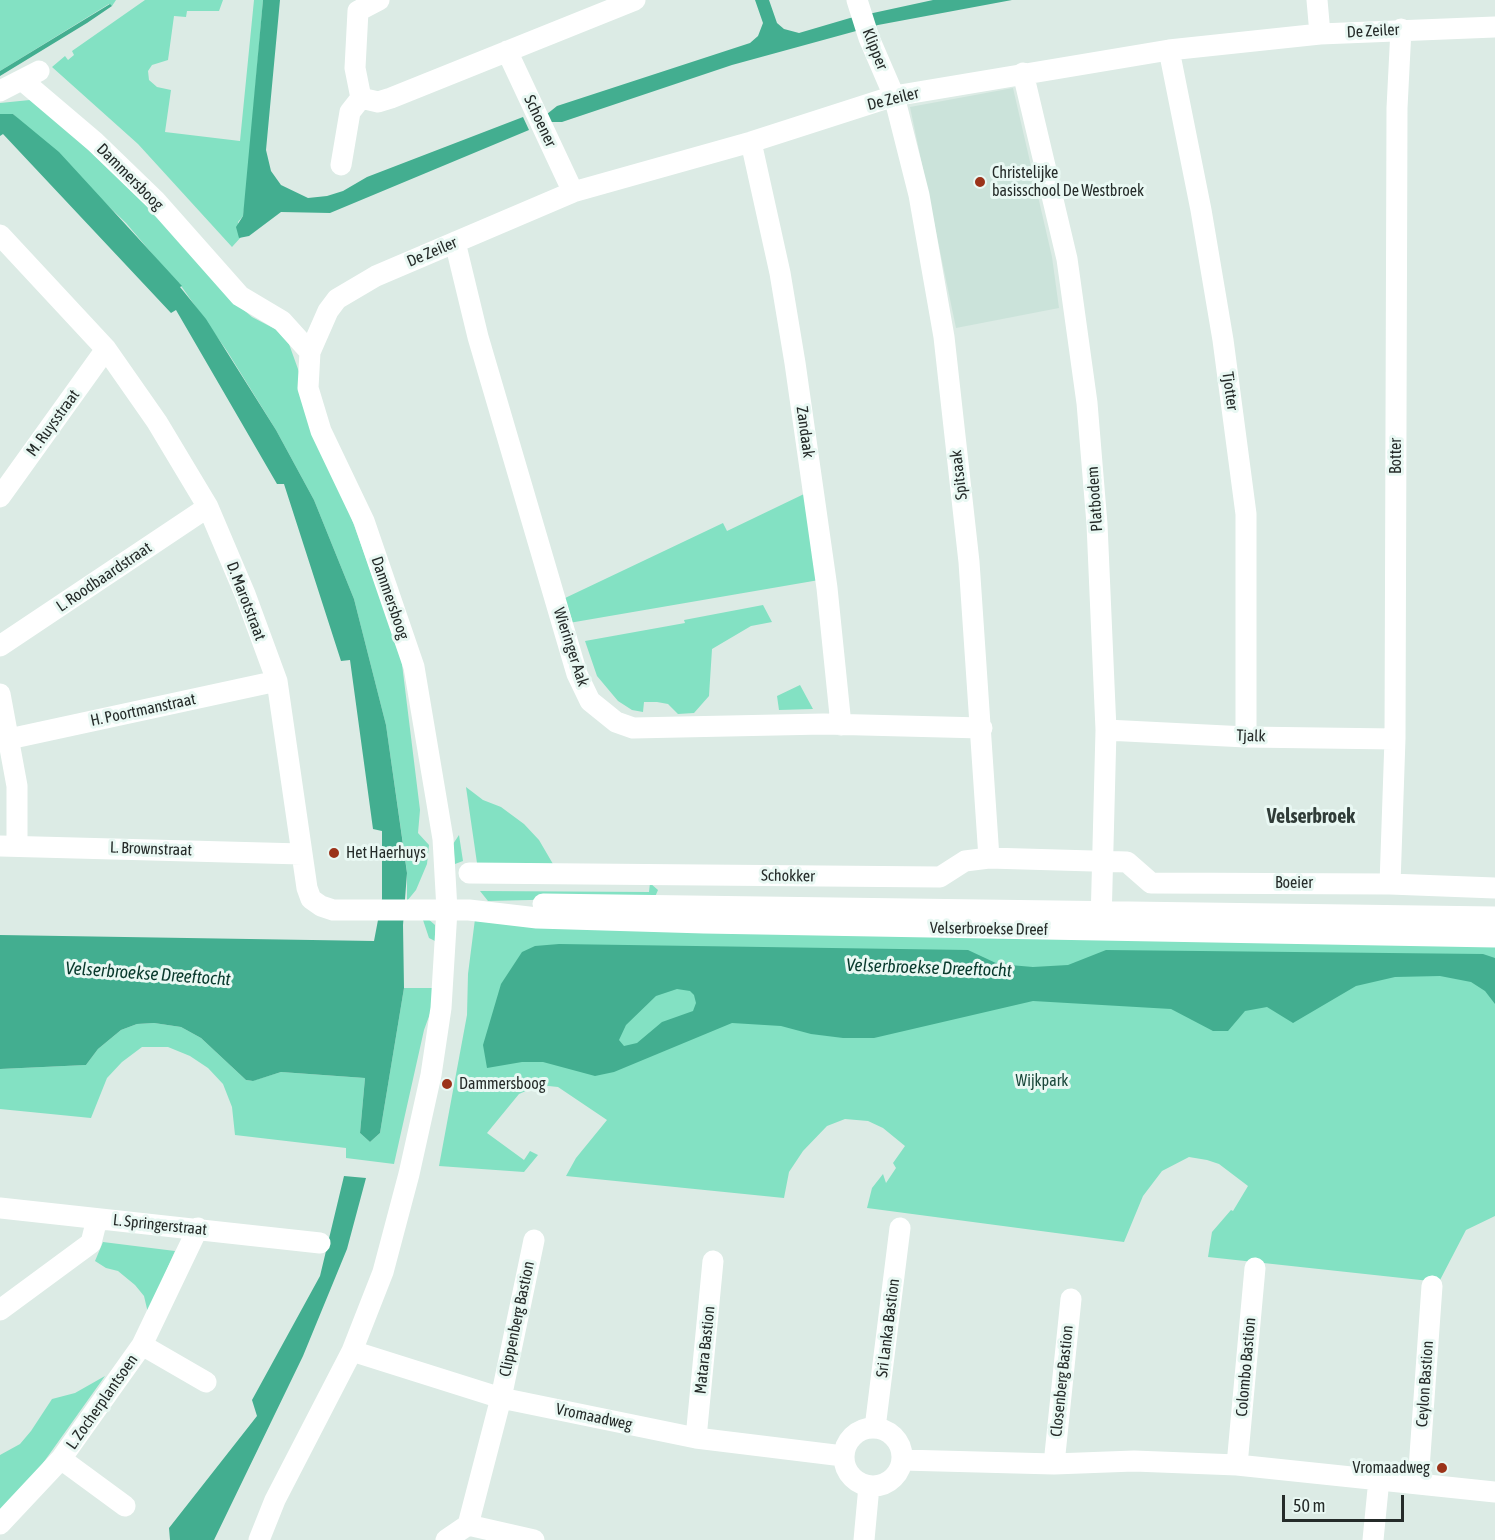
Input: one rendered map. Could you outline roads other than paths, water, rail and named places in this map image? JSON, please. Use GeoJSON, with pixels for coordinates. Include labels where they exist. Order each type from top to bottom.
{"type":"FeatureCollection","features":[{"type":"Feature","properties":{"kind":"street"},"geometry":{"type":"LineString","coordinates":[[362,98],[355,68],[358,11],[379,0]]}},
{"type":"Feature","properties":{"kind":"street"},"geometry":{"type":"LineString","coordinates":[[362,98],[378,102],[635,0]]}},
{"type":"Feature","properties":{"kind":"street"},"geometry":{"type":"LineString","coordinates":[[1317,0],[1320,34]]}},
{"type":"Feature","properties":{"kind":"street","name":"Klipper"},"geometry":{"type":"LineString","coordinates":[[859,5],[869,38],[894,96]]}},
{"type":"Feature","properties":{"kind":"street","name":"De Zeiler"},"geometry":{"type":"LineString","coordinates":[[328,311],[337,299],[357,285],[573,192],[751,142],[894,96],[1170,50],[1320,34],[1495,27]]}},
{"type":"Feature","properties":{"kind":"street","name":"Botter"},"geometry":{"type":"LineString","coordinates":[[1390,884],[1395,739],[1397,108],[1401,29]]}},
{"type":"Feature","properties":{"kind":"street","name":"Tjotter"},"geometry":{"type":"LineString","coordinates":[[1170,50],[1202,210],[1223,340],[1246,514],[1246,737]]}},
{"type":"Feature","properties":{"kind":"street","name":"Schoener"},"geometry":{"type":"LineString","coordinates":[[507,51],[573,192]]}},
{"type":"Feature","properties":{"kind":"street","name":"Platbodem"},"geometry":{"type":"LineString","coordinates":[[1023,73],[1067,258],[1087,403],[1097,524],[1106,730],[1101,921]]}},
{"type":"Feature","properties":{"kind":"street","name":"Dammersboog"},"geometry":{"type":"LineString","coordinates":[[0,91],[31,76],[155,200],[240,296],[282,321],[310,352]]}},
{"type":"Feature","properties":{"kind":"street","name":"Spitsaak"},"geometry":{"type":"LineString","coordinates":[[894,96],[919,195],[944,337],[969,562],[989,858]]}},
{"type":"Feature","properties":{"kind":"street"},"geometry":{"type":"LineString","coordinates":[[341,165],[350,112],[362,98]]}},
{"type":"Feature","properties":{"kind":"street","name":"Zandaak"},"geometry":{"type":"LineString","coordinates":[[751,142],[780,273],[795,363],[827,588],[841,725]]}},
{"type":"Feature","properties":{"kind":"street","name":"D. Marotstraat"},"geometry":{"type":"LineString","coordinates":[[0,235],[106,349],[157,422],[208,507],[245,594],[277,681],[307,888],[311,898],[321,906],[333,910],[447,910]]}},
{"type":"Feature","properties":{"kind":"street","name":"Wieringer Aak"},"geometry":{"type":"LineString","coordinates":[[456,242],[478,337],[577,674],[590,701],[616,722],[633,728],[841,725],[982,728]]}},
{"type":"Feature","properties":{"kind":"street","name":"Dammersboog"},"geometry":{"type":"LineString","coordinates":[[259,1540],[275,1500],[351,1351],[383,1272],[410,1174],[441,1008],[447,910],[441,828],[414,667],[363,521],[321,431],[308,388],[310,352],[328,311]]}},
{"type":"Feature","properties":{"kind":"street","name":"M. Ruysstraat"},"geometry":{"type":"LineString","coordinates":[[0,497],[106,349]]}},
{"type":"Feature","properties":{"kind":"street","name":"L. Roodbaardstraat"},"geometry":{"type":"LineString","coordinates":[[0,646],[208,507]]}},
{"type":"Feature","properties":{"kind":"street","name":"H. Poortmanstraat"},"geometry":{"type":"LineString","coordinates":[[9,739],[277,681]]}},
{"type":"Feature","properties":{"kind":"street"},"geometry":{"type":"LineString","coordinates":[[0,694],[17,786],[8,846]]}},
{"type":"Feature","properties":{"kind":"street","name":"Tjalk"},"geometry":{"type":"LineString","coordinates":[[1106,730],[1246,737],[1395,739]]}},
{"type":"Feature","properties":{"kind":"street","name":"L. Brownstraat"},"geometry":{"type":"LineString","coordinates":[[8,846],[302,854]]}},
{"type":"Feature","properties":{"kind":"street","name":"Schokker"},"geometry":{"type":"LineString","coordinates":[[469,873],[940,878],[965,861],[989,858],[1101,862]]}},
{"type":"Feature","properties":{"kind":"street","name":"Boeier"},"geometry":{"type":"LineString","coordinates":[[1101,862],[1127,862],[1151,883],[1390,884],[1495,888]]}},
{"type":"Feature","properties":{"kind":"street","name":"Velserbroekse Dreef"},"geometry":{"type":"LineString","coordinates":[[447,910],[483,911],[537,918],[1101,921],[1495,916]]}},
{"type":"Feature","properties":{"kind":"street","name":"Velserbroekse Dreef"},"geometry":{"type":"LineString","coordinates":[[1101,921],[1495,937]]}},
{"type":"Feature","properties":{"kind":"street","name":"L. Springerstraat"},"geometry":{"type":"LineString","coordinates":[[0,1208],[320,1243]]}},
{"type":"Feature","properties":{"kind":"street"},"geometry":{"type":"LineString","coordinates":[[0,1310],[91,1243],[97,1219]]}},
{"type":"Feature","properties":{"kind":"street","name":"L. Zocherplantsoen"},"geometry":{"type":"LineString","coordinates":[[0,1524],[61,1459],[142,1345],[198,1228]]}},
{"type":"Feature","properties":{"kind":"street","name":"Sri Lanka Bastion"},"geometry":{"type":"LineString","coordinates":[[875,1428],[900,1228]]}},
{"type":"Feature","properties":{"kind":"street","name":"Clippenberg Bastion"},"geometry":{"type":"LineString","coordinates":[[468,1525],[501,1398],[534,1240]]}},
{"type":"Feature","properties":{"kind":"street","name":"Matara Bastion"},"geometry":{"type":"LineString","coordinates":[[696,1438],[713,1261]]}},
{"type":"Feature","properties":{"kind":"street","name":"Colombo Bastion"},"geometry":{"type":"LineString","coordinates":[[1237,1465],[1255,1268]]}},
{"type":"Feature","properties":{"kind":"street","name":"Ceylon Bastion"},"geometry":{"type":"LineString","coordinates":[[1418,1483],[1432,1286]]}},
{"type":"Feature","properties":{"kind":"street","name":"Closenberg Bastion"},"geometry":{"type":"LineString","coordinates":[[1054,1464],[1071,1299]]}},
{"type":"Feature","properties":{"kind":"street","name":"L. Zocherplantsoen"},"geometry":{"type":"LineString","coordinates":[[142,1345],[207,1382]]}},
{"type":"Feature","properties":{"kind":"street","name":"Vromaadweg"},"geometry":{"type":"LineString","coordinates":[[351,1351],[501,1398],[696,1438],[843,1456]]}},
{"type":"Feature","properties":{"kind":"street"},"geometry":{"type":"LineString","coordinates":[[875,1428],[883,1429],[896,1438],[902,1460],[900,1469],[889,1481],[869,1486],[857,1482],[849,1474],[843,1456],[847,1443],[853,1435],[860,1430],[875,1428]]}},
{"type":"Feature","properties":{"kind":"street","name":"L. Zocherplantsoen"},"geometry":{"type":"LineString","coordinates":[[61,1459],[125,1506]]}},
{"type":"Feature","properties":{"kind":"street"},"geometry":{"type":"LineString","coordinates":[[902,1460],[1054,1464],[1134,1461],[1237,1465],[1495,1492]]}},
{"type":"Feature","properties":{"kind":"street"},"geometry":{"type":"LineString","coordinates":[[1373,1540],[1379,1479]]}},
{"type":"Feature","properties":{"kind":"street"},"geometry":{"type":"LineString","coordinates":[[864,1540],[869,1486]]}},
{"type":"Feature","properties":{"kind":"street"},"geometry":{"type":"LineString","coordinates":[[446,1540],[468,1525],[534,1540]]}},
{"type":"Feature","properties":{"kind":"water"},"geometry":{"type":"Polygon","coordinates":[[[263,0],[280,0],[266,150],[271,171],[281,185],[308,198],[327,196],[343,191],[367,177],[523,117],[529,130],[330,213],[281,212],[249,236],[239,238],[236,227],[243,216],[263,0]]]}},
{"type":"Feature","properties":{"kind":"water"},"geometry":{"type":"Polygon","coordinates":[[[755,0],[769,0],[777,23],[784,29],[799,33],[850,18],[933,0],[1012,0],[878,25],[732,65],[562,122],[551,122],[547,114],[557,106],[750,43],[758,36],[763,23],[755,0]]]}},
{"type":"Feature","properties":{"kind":"water"},"geometry":{"type":"Polygon","coordinates":[[[110,4],[112,6],[87,23],[0,76],[0,71],[110,4]]]}},
{"type":"Feature","properties":{"kind":"water","name":"Velserbroekse Dreeftocht"},"geometry":{"type":"Polygon","coordinates":[[[0,114],[13,114],[59,152],[182,286],[180,287],[206,319],[276,430],[314,500],[354,599],[386,725],[407,873],[403,925],[404,988],[380,1133],[370,1142],[360,1133],[365,1078],[281,1072],[253,1081],[246,1080],[201,1038],[181,1027],[154,1023],[137,1024],[121,1030],[98,1049],[86,1065],[0,1069],[0,935],[374,941],[382,899],[382,831],[373,829],[350,660],[341,661],[284,484],[277,484],[176,310],[171,313],[3,134],[0,136],[0,114]]]}},
{"type":"Feature","properties":{"kind":"water","name":"Velserbroekse Dreeftocht"},"geometry":{"type":"Polygon","coordinates":[[[559,944],[968,950],[998,964],[1033,967],[1068,965],[1106,950],[1483,954],[1495,958],[1495,1004],[1485,991],[1471,982],[1440,976],[1395,977],[1356,986],[1293,1023],[1267,1007],[1245,1011],[1228,1031],[1213,1031],[1171,1009],[1033,1001],[874,1038],[843,1038],[811,1034],[781,1026],[732,1023],[614,1072],[595,1076],[543,1062],[522,1062],[487,1068],[483,1045],[501,984],[522,952],[535,946],[559,944]],[[677,989],[656,996],[626,1025],[619,1040],[624,1046],[637,1043],[662,1022],[693,1011],[696,1003],[690,991],[677,989]]]}},
{"type":"Feature","properties":{"kind":"water"},"geometry":{"type":"Polygon","coordinates":[[[344,1176],[366,1178],[347,1249],[303,1356],[214,1540],[170,1540],[169,1528],[257,1416],[252,1400],[320,1276],[344,1176]]]}},
{"type":"Feature","properties":{"kind":"place","name":"Christelijke basisschool De Westbroek"},"geometry":{"type":"Point","coordinates":[980,182]}},
{"type":"Feature","properties":{"kind":"place","name":"Het Haerhuys"},"geometry":{"type":"Point","coordinates":[334,853]}},
{"type":"Feature","properties":{"kind":"place","name":"Dammersboog"},"geometry":{"type":"Point","coordinates":[447,1084]}},
{"type":"Feature","properties":{"kind":"place","name":"Vromaadweg"},"geometry":{"type":"Point","coordinates":[1442,1468]}},
{"type":"Feature","properties":{"kind":"district","name":"Velserbroek"},"geometry":{"type":"Point","coordinates":[1311,817]}},
{"type":"Feature","properties":{"kind":"park label","name":"Wijkpark"},"geometry":{"type":"Point","coordinates":[1042,1081]}}]}
